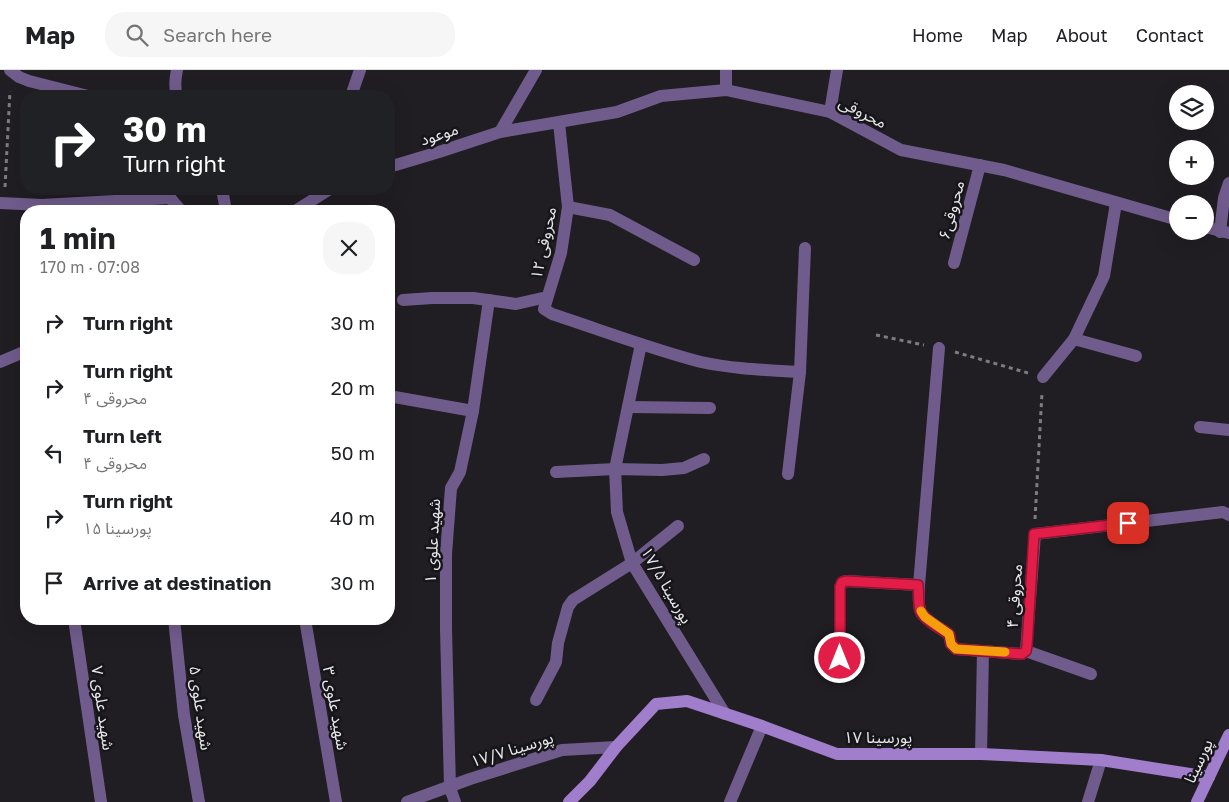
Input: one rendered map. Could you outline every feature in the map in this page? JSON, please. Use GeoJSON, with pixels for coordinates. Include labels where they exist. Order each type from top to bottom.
{"type":"FeatureCollection","features":[{"type":"Feature","properties":{"kind":"street"},"geometry":{"type":"LineString","coordinates":[[10,70],[28,80],[66,90]]}},
{"type":"Feature","properties":{"kind":"street"},"geometry":{"type":"LineString","coordinates":[[175,90],[177,70]]}},
{"type":"Feature","properties":{"kind":"street"},"geometry":{"type":"LineString","coordinates":[[353,90],[360,70]]}},
{"type":"Feature","properties":{"kind":"street"},"geometry":{"type":"LineString","coordinates":[[500,132],[536,70]]}},
{"type":"Feature","properties":{"kind":"street"},"geometry":{"type":"LineString","coordinates":[[726,70],[726,90]]}},
{"type":"Feature","properties":{"kind":"street"},"geometry":{"type":"LineString","coordinates":[[830,112],[836,70]]}},
{"type":"Feature","properties":{"kind":"street","name":"محروقی"},"geometry":{"type":"LineString","coordinates":[[500,132],[617,112],[662,96],[726,90],[830,112],[901,150],[1004,170],[1169,217]]}},
{"type":"Feature","properties":{"kind":"street","name":"محروقی ۱۲"},"geometry":{"type":"LineString","coordinates":[[545,303],[560,253],[568,207],[559,122]]}},
{"type":"Feature","properties":{"kind":"street","name":"موعود"},"geometry":{"type":"LineString","coordinates":[[395,165],[500,132]]}},
{"type":"Feature","properties":{"kind":"street","name":"محروقی۶"},"geometry":{"type":"LineString","coordinates":[[954,263],[980,165]]}},
{"type":"Feature","properties":{"kind":"street"},"geometry":{"type":"LineString","coordinates":[[1224,232],[1224,198],[1229,183]]}},
{"type":"Feature","properties":{"kind":"street"},"geometry":{"type":"LineString","coordinates":[[2,203],[42,205],[147,195]]}},
{"type":"Feature","properties":{"kind":"street"},"geometry":{"type":"LineString","coordinates":[[305,205],[320,195]]}},
{"type":"Feature","properties":{"kind":"street"},"geometry":{"type":"LineString","coordinates":[[1043,377],[1074,339],[1104,276],[1116,202]]}},
{"type":"Feature","properties":{"kind":"street"},"geometry":{"type":"LineString","coordinates":[[568,207],[610,215],[694,260]]}},
{"type":"Feature","properties":{"kind":"street"},"geometry":{"type":"LineString","coordinates":[[788,474],[800,372],[805,248]]}},
{"type":"Feature","properties":{"kind":"street"},"geometry":{"type":"LineString","coordinates":[[403,300],[473,298],[516,304],[545,303],[552,314],[702,362],[800,372]]}},
{"type":"Feature","properties":{"kind":"street","name":"شهید علوی ۱"},"geometry":{"type":"LineString","coordinates":[[455,802],[450,788],[446,554],[451,488],[460,472],[473,410],[489,300]]}},
{"type":"Feature","properties":{"kind":"street"},"geometry":{"type":"LineString","coordinates":[[1074,339],[1136,356]]}},
{"type":"Feature","properties":{"kind":"street","name":"پورسینا ۱۷/۵"},"geometry":{"type":"LineString","coordinates":[[641,344],[615,469],[617,512],[632,563],[725,714]]}},
{"type":"Feature","properties":{"kind":"street","name":"محروقی ۴"},"geometry":{"type":"LineString","coordinates":[[939,348],[918,585],[922,613],[949,634],[951,644],[956,649],[1022,654],[1026,651],[1034,534]]}},
{"type":"Feature","properties":{"kind":"street"},"geometry":{"type":"LineString","coordinates":[[0,362],[20,354]]}},
{"type":"Feature","properties":{"kind":"street"},"geometry":{"type":"LineString","coordinates":[[395,397],[473,410]]}},
{"type":"Feature","properties":{"kind":"street"},"geometry":{"type":"LineString","coordinates":[[628,407],[710,408]]}},
{"type":"Feature","properties":{"kind":"street"},"geometry":{"type":"LineString","coordinates":[[1200,428],[1229,430]]}},
{"type":"Feature","properties":{"kind":"street"},"geometry":{"type":"LineString","coordinates":[[556,472],[615,469],[662,470],[684,468],[704,459]]}},
{"type":"Feature","properties":{"kind":"street"},"geometry":{"type":"LineString","coordinates":[[1034,534],[1223,512],[1229,515]]}},
{"type":"Feature","properties":{"kind":"street"},"geometry":{"type":"LineString","coordinates":[[536,700],[556,662],[558,643],[568,607],[573,600],[632,563],[678,526]]}},
{"type":"Feature","properties":{"kind":"street"},"geometry":{"type":"LineString","coordinates":[[840,658],[840,587],[842,582],[918,585]]}},
{"type":"Feature","properties":{"kind":"street","name":"شهید علوی ۷"},"geometry":{"type":"LineString","coordinates":[[75,625],[101,802]]}},
{"type":"Feature","properties":{"kind":"street","name":"شهید علوی ۵"},"geometry":{"type":"LineString","coordinates":[[175,625],[184,715],[199,802]]}},
{"type":"Feature","properties":{"kind":"street","name":"شهید علوی ۳"},"geometry":{"type":"LineString","coordinates":[[306,625],[336,802]]}},
{"type":"Feature","properties":{"kind":"street"},"geometry":{"type":"LineString","coordinates":[[981,754],[983,651]]}},
{"type":"Feature","properties":{"kind":"street"},"geometry":{"type":"LineString","coordinates":[[1026,651],[1091,674]]}},
{"type":"Feature","properties":{"kind":"street","name":"پورسینا ۱۷"},"geometry":{"type":"LineString","coordinates":[[570,802],[590,781],[616,747],[656,704],[687,700],[837,754],[981,754],[1101,760],[1208,777]]}},
{"type":"Feature","properties":{"kind":"street"},"geometry":{"type":"LineString","coordinates":[[730,802],[762,726]]}},
{"type":"Feature","properties":{"kind":"street","name":"پورسینا"},"geometry":{"type":"LineString","coordinates":[[1198,802],[1229,735]]}},
{"type":"Feature","properties":{"kind":"street","name":"پورسینا ۱۷/۷"},"geometry":{"type":"LineString","coordinates":[[407,802],[450,788],[470,779],[562,750],[616,747]]}},
{"type":"Feature","properties":{"kind":"street"},"geometry":{"type":"LineString","coordinates":[[1088,802],[1101,760]]}},
{"type":"Feature","properties":{"kind":"path"},"geometry":{"type":"LineString","coordinates":[[2,203],[10,70]]}},
{"type":"Feature","properties":{"kind":"path"},"geometry":{"type":"LineString","coordinates":[[876,336],[939,348],[1043,377],[1034,534]]}},
{"type":"Feature","properties":{"kind":"slow traffic"},"geometry":{"type":"LineString","coordinates":[[921,611],[925,617],[949,634],[951,644],[956,649],[1005,652]]}},
{"type":"Feature","properties":{"kind":"route"},"geometry":{"type":"LineString","coordinates":[[840,658],[840,587],[842,582],[846,581],[918,585],[922,613],[949,634],[951,644],[956,649],[1022,654],[1026,651],[1027,646],[1034,534],[1128,523]]}}]}
